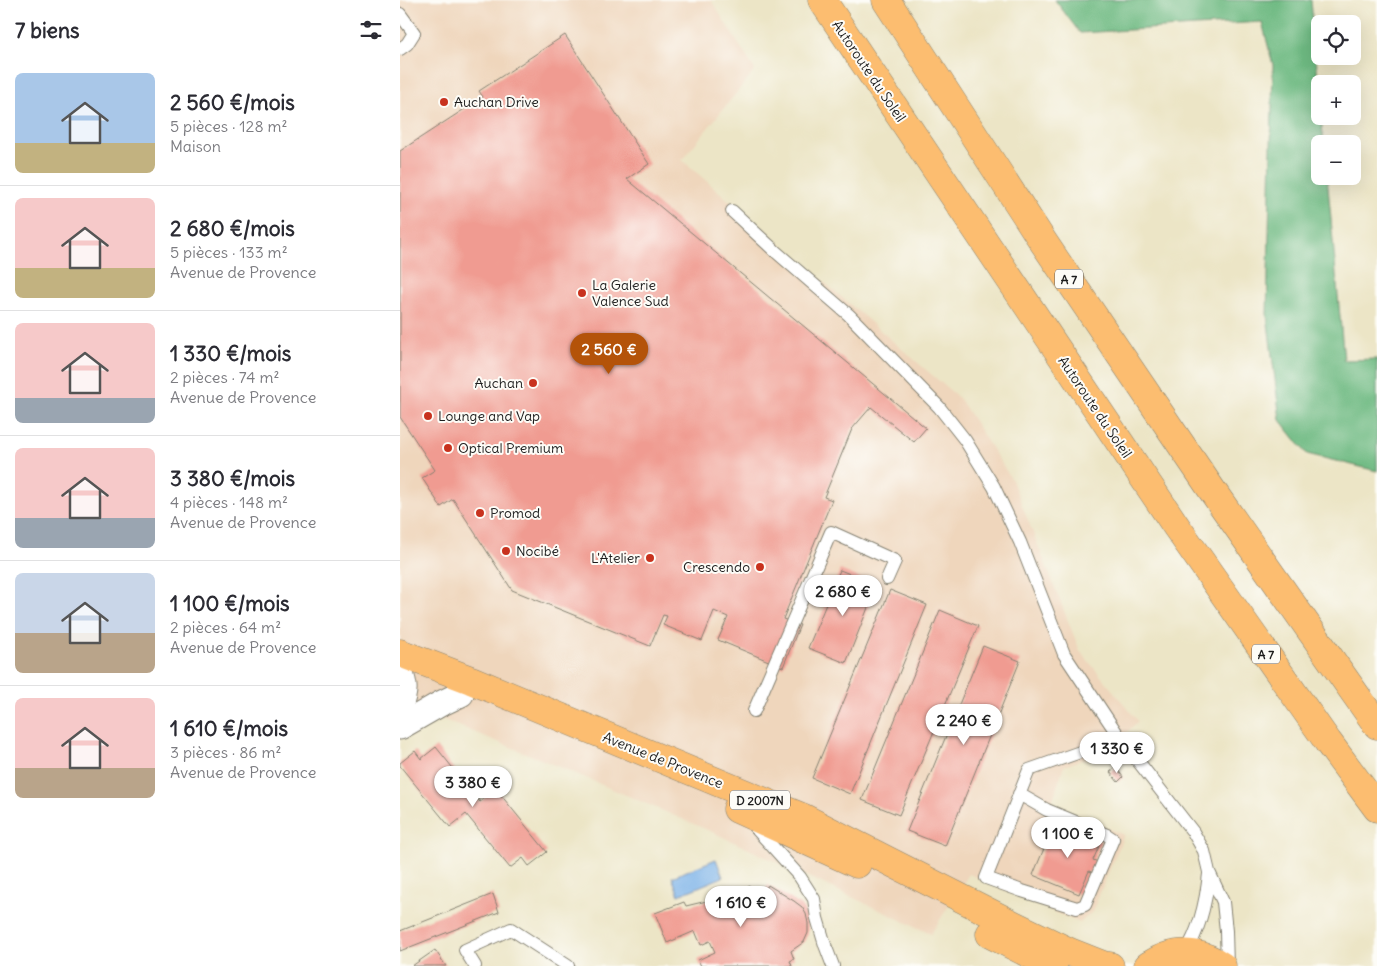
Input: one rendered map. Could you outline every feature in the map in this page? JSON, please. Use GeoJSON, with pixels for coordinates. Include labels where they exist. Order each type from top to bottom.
{"type":"FeatureCollection","features":[{"type":"Feature","properties":{"kind":"main road","name":"A 7"},"geometry":{"type":"LineString","coordinates":[[886,0],[1044,243],[1216,496],[1377,725]]}},
{"type":"Feature","properties":{"kind":"main road","name":"Autoroute du Soleil"},"geometry":{"type":"LineString","coordinates":[[823,2],[1171,519],[1322,734],[1377,808]]}},
{"type":"Feature","properties":{"kind":"main road","name":"Avenue de Provence"},"geometry":{"type":"LineString","coordinates":[[400,653],[471,680],[804,818],[1014,925],[1070,952],[1110,966]]}},
{"type":"Feature","properties":{"kind":"main road","name":"Avenue de Provence"},"geometry":{"type":"LineString","coordinates":[[400,672],[461,694],[738,810],[854,863],[1053,966]]}},
{"type":"Feature","properties":{"kind":"main road"},"geometry":{"type":"LineString","coordinates":[[1148,966],[1165,957],[1185,953],[1200,955],[1222,966]]}},
{"type":"Feature","properties":{"kind":"street"},"geometry":{"type":"LineString","coordinates":[[400,672],[405,682],[405,691],[400,706]]}},
{"type":"Feature","properties":{"kind":"street"},"geometry":{"type":"LineString","coordinates":[[400,727],[461,694]]}},
{"type":"Feature","properties":{"kind":"lane"},"geometry":{"type":"LineString","coordinates":[[400,14],[414,33],[407,44],[400,49]]}},
{"type":"Feature","properties":{"kind":"lane"},"geometry":{"type":"LineString","coordinates":[[732,211],[849,315],[939,407],[964,440],[994,487],[1020,542],[1064,654],[1120,738],[1193,832],[1204,851],[1209,872],[1223,902],[1227,966]]}},
{"type":"Feature","properties":{"kind":"lane"},"geometry":{"type":"LineString","coordinates":[[754,712],[831,532],[895,561],[888,580]]}},
{"type":"Feature","properties":{"kind":"lane"},"geometry":{"type":"LineString","coordinates":[[1019,794],[1047,810],[1113,839],[1085,905],[1077,908],[986,878],[1019,794],[1029,770],[1120,738]]}},
{"type":"Feature","properties":{"kind":"lane"},"geometry":{"type":"LineString","coordinates":[[738,810],[800,877],[814,899],[817,918],[833,966]]}},
{"type":"Feature","properties":{"kind":"lane"},"geometry":{"type":"LineString","coordinates":[[1185,953],[1193,941],[1206,900],[1209,872]]}},
{"type":"Feature","properties":{"kind":"lane"},"geometry":{"type":"LineString","coordinates":[[476,966],[465,950],[511,929],[568,966]]}},
{"type":"Feature","properties":{"kind":"shaded area"},"geometry":{"type":"Polygon","coordinates":[[[400,0],[711,0],[755,70],[682,160],[960,399],[1012,480],[1080,651],[1138,721],[1109,750],[1064,766],[1051,805],[1124,835],[1092,912],[1080,923],[969,874],[931,934],[710,831],[400,702],[400,0]]]}},
{"type":"Feature","properties":{"kind":"green space"},"geometry":{"type":"Polygon","coordinates":[[[1055,0],[1311,0],[1311,65],[1317,65],[1318,75],[1311,75],[1311,125],[1322,125],[1323,135],[1311,135],[1311,185],[1328,185],[1344,360],[1377,359],[1377,471],[1307,454],[1280,420],[1267,315],[1273,65],[1262,22],[1080,33],[1055,0]]]}},
{"type":"Feature","properties":{"kind":"water"},"geometry":{"type":"Polygon","coordinates":[[[716,859],[723,877],[679,895],[672,877],[716,859]]]}},
{"type":"Feature","properties":{"kind":"building","name":"La Galerie Valence Sud"},"geometry":{"type":"Polygon","coordinates":[[[565,35],[649,164],[627,179],[926,428],[914,442],[871,407],[852,429],[824,497],[832,500],[783,619],[800,625],[783,667],[718,640],[728,617],[714,611],[702,641],[663,625],[667,616],[663,615],[650,646],[512,590],[453,499],[441,507],[422,478],[435,470],[400,417],[400,151],[483,97],[479,91],[565,35]]]}},
{"type":"Feature","properties":{"kind":"building"},"geometry":{"type":"Polygon","coordinates":[[[840,570],[877,585],[846,663],[808,648],[840,570]]]}},
{"type":"Feature","properties":{"kind":"building"},"geometry":{"type":"Polygon","coordinates":[[[890,590],[927,605],[850,794],[812,778],[890,590]]]}},
{"type":"Feature","properties":{"kind":"building"},"geometry":{"type":"Polygon","coordinates":[[[940,610],[978,626],[899,815],[862,800],[940,610]]]}},
{"type":"Feature","properties":{"kind":"building"},"geometry":{"type":"Polygon","coordinates":[[[983,646],[1020,661],[945,846],[907,831],[983,646]]]}},
{"type":"Feature","properties":{"kind":"building"},"geometry":{"type":"Polygon","coordinates":[[[436,747],[480,802],[496,789],[547,852],[529,866],[523,858],[510,868],[466,814],[450,827],[400,766],[400,763],[415,751],[421,759],[436,747]]]}},
{"type":"Feature","properties":{"kind":"building"},"geometry":{"type":"Polygon","coordinates":[[[1116,767],[1123,777],[1118,782],[1110,772],[1116,767]]]}},
{"type":"Feature","properties":{"kind":"building"},"geometry":{"type":"Polygon","coordinates":[[[1055,822],[1101,842],[1093,860],[1101,863],[1096,874],[1089,871],[1079,894],[1033,875],[1055,822]]]}},
{"type":"Feature","properties":{"kind":"building"},"geometry":{"type":"Polygon","coordinates":[[[768,885],[802,907],[806,914],[808,933],[804,942],[791,951],[794,959],[790,961],[792,966],[701,966],[698,960],[715,952],[710,941],[701,945],[695,931],[667,943],[655,913],[684,902],[686,906],[715,899],[730,899],[742,894],[749,886],[763,895],[768,885]]]}},
{"type":"Feature","properties":{"kind":"building"},"geometry":{"type":"Polygon","coordinates":[[[493,894],[499,912],[400,951],[400,931],[493,894]]]}},
{"type":"Feature","properties":{"kind":"building"},"geometry":{"type":"Polygon","coordinates":[[[435,950],[446,966],[412,966],[435,950]]]}},
{"type":"Feature","properties":{"kind":"place","name":"Auchan Drive"},"geometry":{"type":"Point","coordinates":[444,102]}},
{"type":"Feature","properties":{"kind":"place","name":"La Galerie Valence Sud"},"geometry":{"type":"Point","coordinates":[582,293]}},
{"type":"Feature","properties":{"kind":"place","name":"Auchan"},"geometry":{"type":"Point","coordinates":[533,383]}},
{"type":"Feature","properties":{"kind":"place","name":"Lounge and Vap"},"geometry":{"type":"Point","coordinates":[428,416]}},
{"type":"Feature","properties":{"kind":"place","name":"Optical Premium"},"geometry":{"type":"Point","coordinates":[448,448]}},
{"type":"Feature","properties":{"kind":"place","name":"Promod"},"geometry":{"type":"Point","coordinates":[480,513]}},
{"type":"Feature","properties":{"kind":"place","name":"Nocibé"},"geometry":{"type":"Point","coordinates":[506,551]}},
{"type":"Feature","properties":{"kind":"place","name":"L'Atelier"},"geometry":{"type":"Point","coordinates":[650,558]}},
{"type":"Feature","properties":{"kind":"place","name":"Crescendo"},"geometry":{"type":"Point","coordinates":[760,567]}}]}
